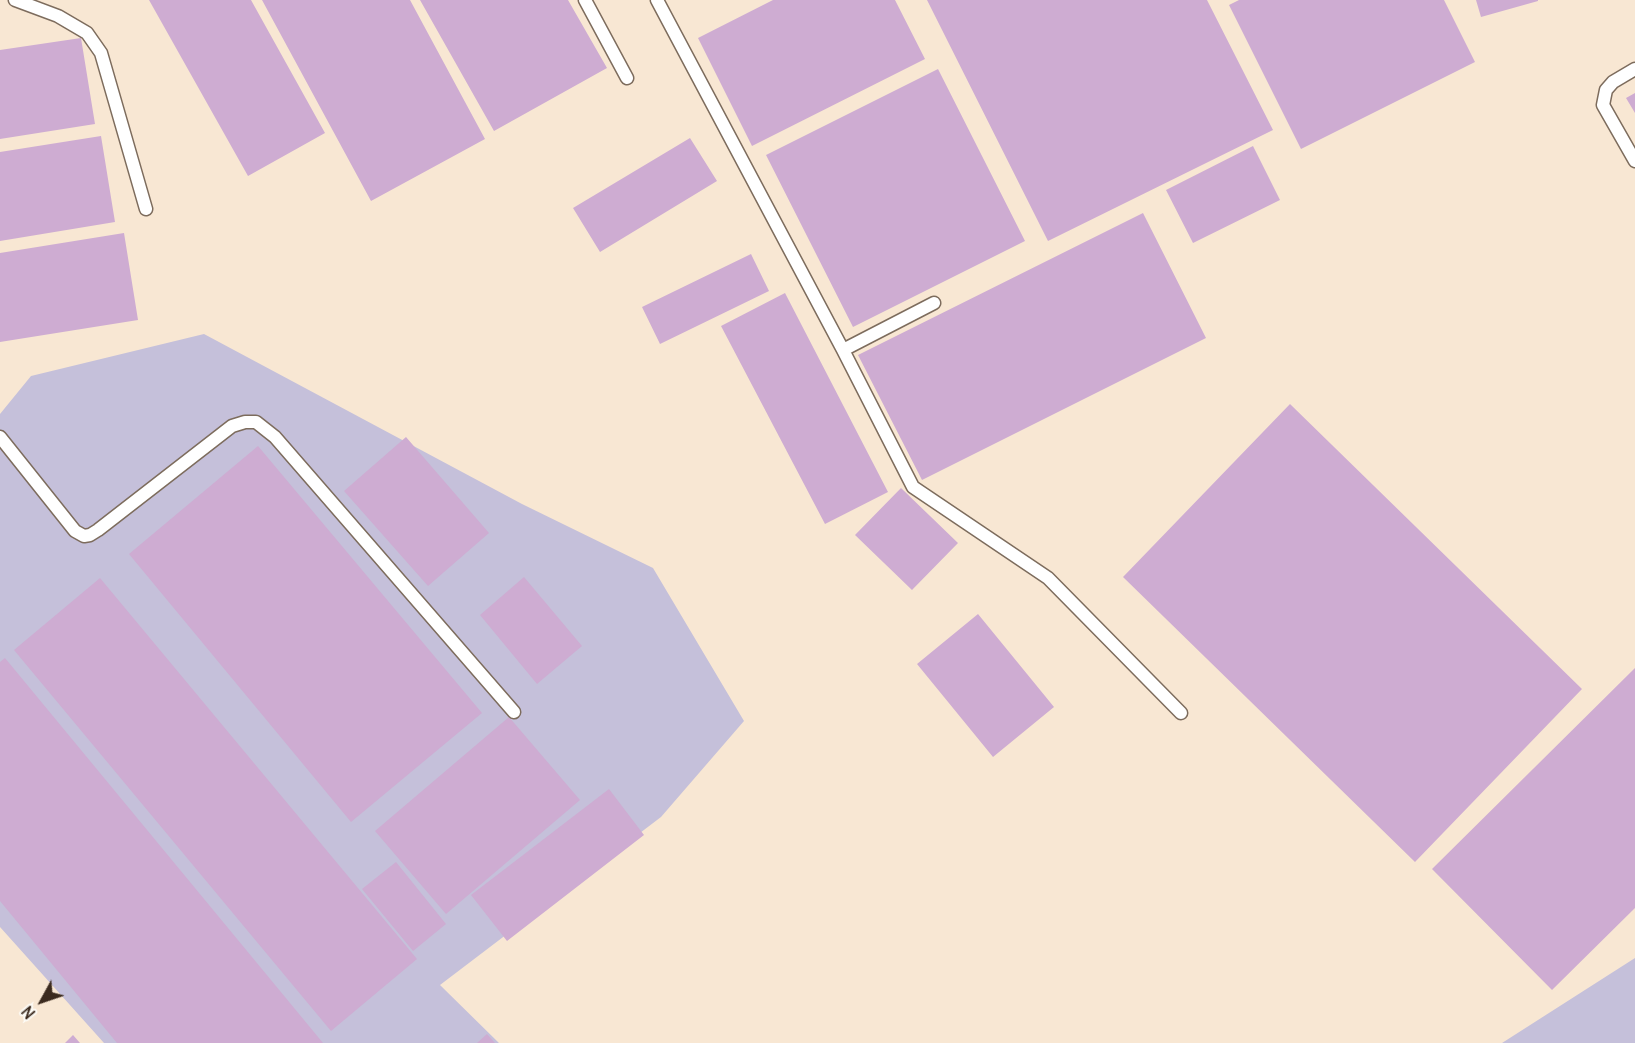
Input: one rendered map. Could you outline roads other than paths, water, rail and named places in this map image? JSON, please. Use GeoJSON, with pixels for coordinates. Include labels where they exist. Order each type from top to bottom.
{"type":"FeatureCollection","features":[{"type":"Feature","properties":{"kind":"lane"},"geometry":{"type":"LineString","coordinates":[[15,0],[58,16],[87,33],[101,53],[146,209]]}},
{"type":"Feature","properties":{"kind":"lane"},"geometry":{"type":"LineString","coordinates":[[585,0],[627,78]]}},
{"type":"Feature","properties":{"kind":"lane"},"geometry":{"type":"LineString","coordinates":[[657,0],[843,350],[912,487],[1048,578],[1181,713]]}},
{"type":"Feature","properties":{"kind":"lane"},"geometry":{"type":"LineString","coordinates":[[1635,69],[1613,82],[1606,90],[1603,105],[1635,160]]}},
{"type":"Feature","properties":{"kind":"lane"},"geometry":{"type":"LineString","coordinates":[[843,350],[934,303]]}},
{"type":"Feature","properties":{"kind":"lane"},"geometry":{"type":"LineString","coordinates":[[0,437],[75,531],[84,536],[98,530],[232,426],[245,422],[256,422],[275,437],[514,712]]}}]}
